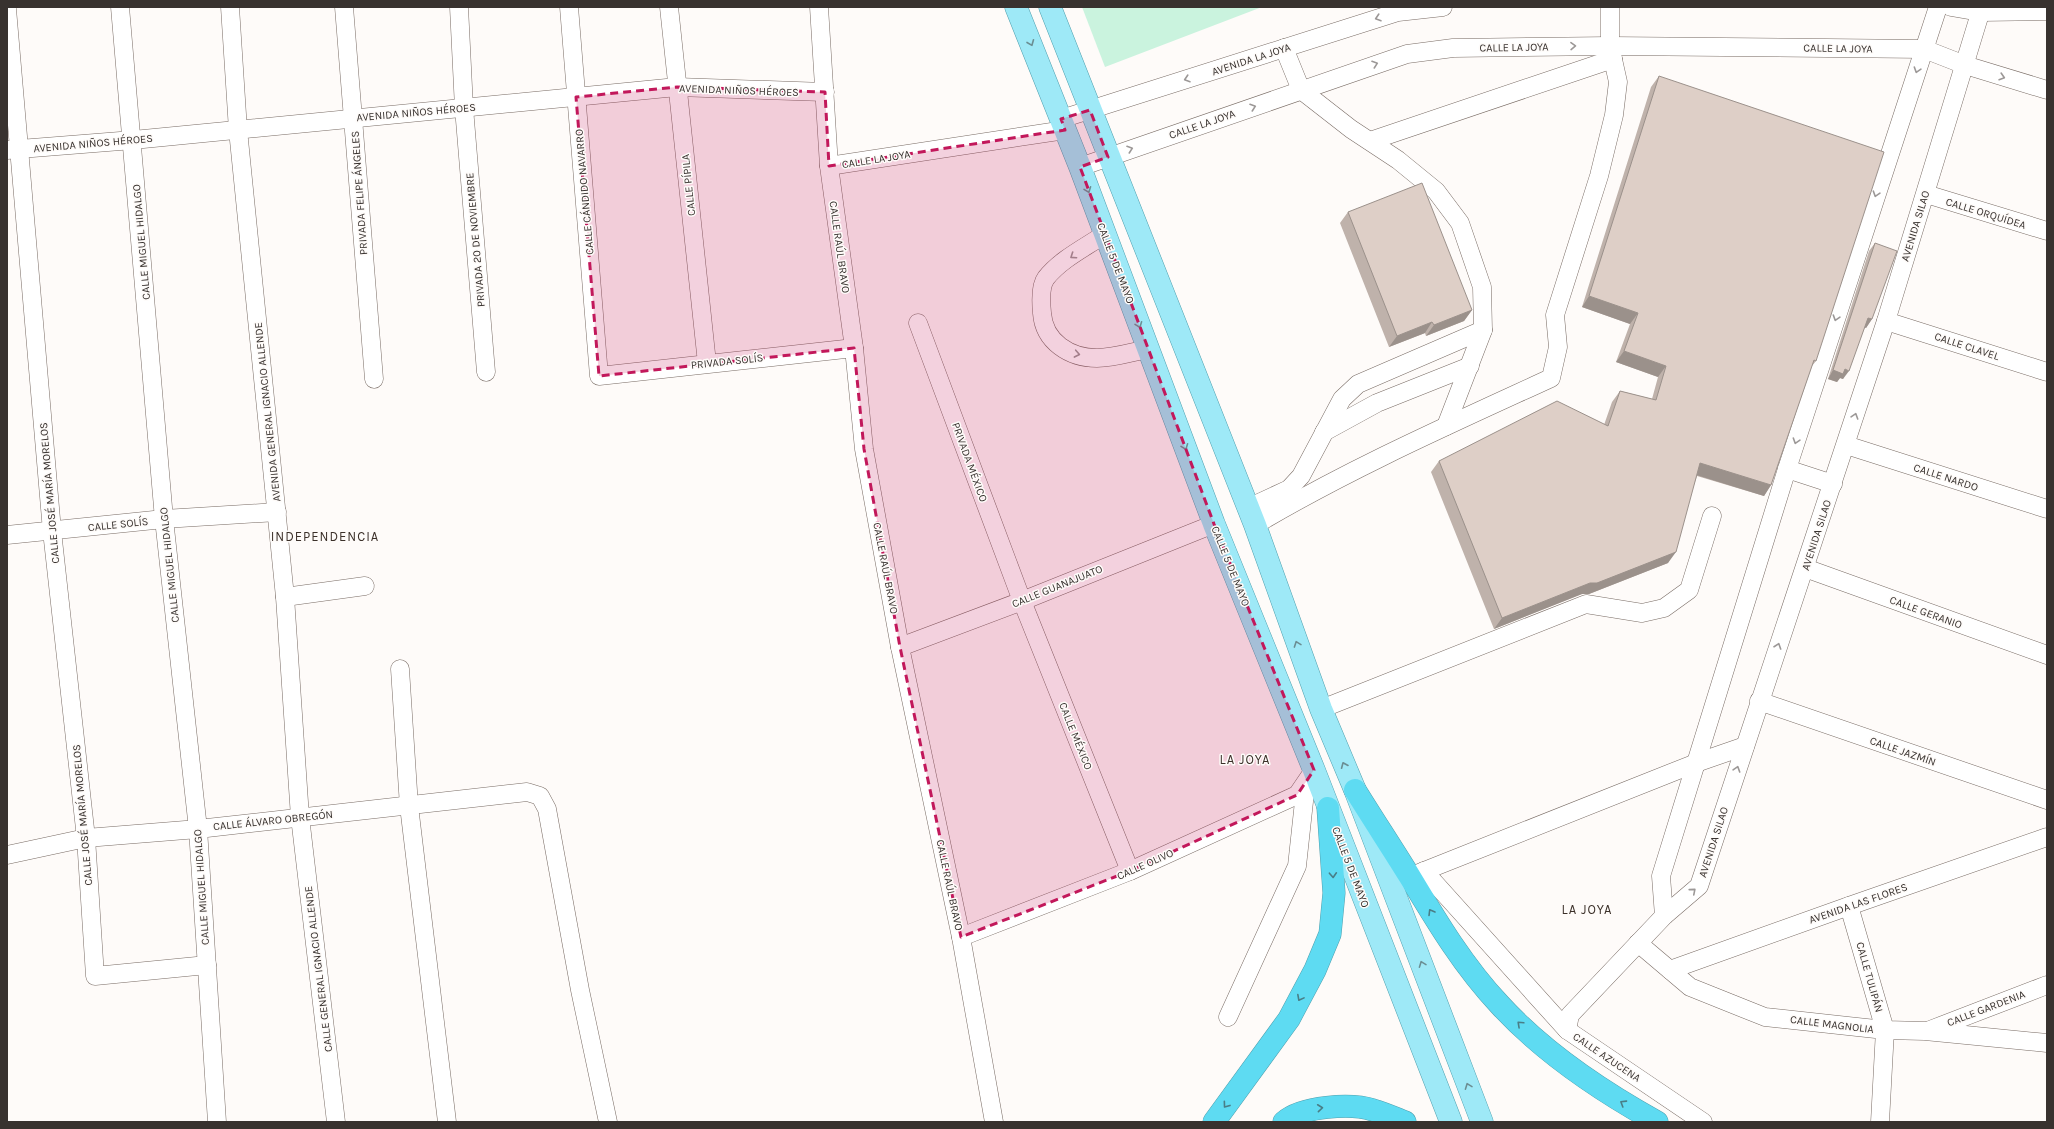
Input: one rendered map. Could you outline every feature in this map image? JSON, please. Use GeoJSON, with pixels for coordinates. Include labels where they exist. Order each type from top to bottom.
{"type":"FeatureCollection","features":[{"type":"Feature","properties":{"kind":"highway"},"geometry":{"type":"LineString","coordinates":[[1355,790],[1417,874],[1469,968],[1500,1006],[1537,1040],[1579,1073],[1624,1104],[1657,1122]]}},
{"type":"Feature","properties":{"kind":"highway"},"geometry":{"type":"LineString","coordinates":[[1214,1122],[1289,1019],[1315,970],[1330,934],[1334,893],[1328,808]]}},
{"type":"Feature","properties":{"kind":"highway"},"geometry":{"type":"LineString","coordinates":[[1284,1122],[1314,1109],[1348,1106],[1372,1109],[1405,1122]]}},
{"type":"Feature","properties":{"kind":"main road","name":"CALLE 5 DE MAYO"},"geometry":{"type":"LineString","coordinates":[[1016,7],[1080,167],[1310,776],[1328,808],[1451,1122]]}},
{"type":"Feature","properties":{"kind":"main road"},"geometry":{"type":"LineString","coordinates":[[1050,7],[1251,516],[1321,709],[1355,790],[1482,1122]]}},
{"type":"Feature","properties":{"kind":"street","name":"CALLE MIGUEL HIDALGO"},"geometry":{"type":"LineString","coordinates":[[120,7],[164,519],[198,829],[217,1122]]}},
{"type":"Feature","properties":{"kind":"street","name":"AVENIDA GENERAL IGNACIO ALLENDE"},"geometry":{"type":"LineString","coordinates":[[230,7],[238,130],[285,597],[300,817]]}},
{"type":"Feature","properties":{"kind":"street","name":"PRIVADA FELIPE ÁNGELES"},"geometry":{"type":"LineString","coordinates":[[344,7],[374,379]]}},
{"type":"Feature","properties":{"kind":"street","name":"PRIVADA 20 DE NOVIEMBRE"},"geometry":{"type":"LineString","coordinates":[[459,7],[464,108],[486,372]]}},
{"type":"Feature","properties":{"kind":"street","name":"CALLE CÁNDIDO NAVARRO"},"geometry":{"type":"LineString","coordinates":[[569,7],[599,376]]}},
{"type":"Feature","properties":{"kind":"street","name":"CALLE PÍPILA"},"geometry":{"type":"LineString","coordinates":[[669,7],[707,363]]}},
{"type":"Feature","properties":{"kind":"street","name":"CALLE RAÚL BRAVO"},"geometry":{"type":"LineString","coordinates":[[819,7],[829,166],[854,348],[864,449],[900,647],[961,937],[994,1122]]}},
{"type":"Feature","properties":{"kind":"street","name":"AVENIDA LA JOYA"},"geometry":{"type":"LineString","coordinates":[[1063,125],[1090,110],[1398,12],[1443,7]]}},
{"type":"Feature","properties":{"kind":"street"},"geometry":{"type":"LineString","coordinates":[[1251,516],[1309,494],[1446,426],[1551,378],[1558,347],[1554,315],[1599,176],[1614,115],[1618,82],[1612,52],[1610,7]]}},
{"type":"Feature","properties":{"kind":"street"},"geometry":{"type":"LineString","coordinates":[[1664,916],[1661,876],[1787,469],[1938,7]]}},
{"type":"Feature","properties":{"kind":"street"},"geometry":{"type":"LineString","coordinates":[[1951,7],[1981,10],[2047,11]]}},
{"type":"Feature","properties":{"kind":"street","name":"CALLE JOSÉ MARÍA MORELOS"},"geometry":{"type":"LineString","coordinates":[[7,10],[13,149],[52,531],[86,838],[95,976],[206,965]]}},
{"type":"Feature","properties":{"kind":"street","name":"AVENIDA SILAO"},"geometry":{"type":"LineString","coordinates":[[1638,943],[1664,916],[1699,886],[1886,321],[1981,10]]}},
{"type":"Feature","properties":{"kind":"street"},"geometry":{"type":"LineString","coordinates":[[1284,48],[1301,90],[1398,160],[1436,191],[1460,223],[1482,287],[1483,330],[1446,426]]}},
{"type":"Feature","properties":{"kind":"street","name":"CALLE LA JOYA"},"geometry":{"type":"LineString","coordinates":[[1080,167],[1301,90],[1414,53],[1452,48],[1612,52],[1924,49],[1965,65],[2047,90]]}},
{"type":"Feature","properties":{"kind":"street"},"geometry":{"type":"LineString","coordinates":[[1370,141],[1612,52]]}},
{"type":"Feature","properties":{"kind":"street","name":"AVENIDA NIÑOS HÉROES"},"geometry":{"type":"LineString","coordinates":[[13,149],[132,140],[576,96],[677,88],[825,92]]}},
{"type":"Feature","properties":{"kind":"street","name":"CALLE LA JOYA"},"geometry":{"type":"LineString","coordinates":[[829,166],[1063,125]]}},
{"type":"Feature","properties":{"kind":"street","name":"CALLE ORQUÍDEA"},"geometry":{"type":"LineString","coordinates":[[1926,194],[2047,232]]}},
{"type":"Feature","properties":{"kind":"street"},"geometry":{"type":"LineString","coordinates":[[1105,234],[1066,260],[1045,279],[1041,300],[1042,318],[1049,337],[1066,352],[1097,358],[1148,349]]}},
{"type":"Feature","properties":{"kind":"street","name":"CALLE CLAVEL"},"geometry":{"type":"LineString","coordinates":[[1886,321],[2047,372]]}},
{"type":"Feature","properties":{"kind":"street","name":"PRIVADA MÉXICO"},"geometry":{"type":"LineString","coordinates":[[918,323],[1022,601]]}},
{"type":"Feature","properties":{"kind":"street"},"geometry":{"type":"LineString","coordinates":[[1251,516],[1293,486],[1301,476],[1342,399],[1358,384],[1483,330]]}},
{"type":"Feature","properties":{"kind":"street","name":"PRIVADA SOLÍS"},"geometry":{"type":"LineString","coordinates":[[599,376],[854,348]]}},
{"type":"Feature","properties":{"kind":"street"},"geometry":{"type":"LineString","coordinates":[[1324,432],[1377,403],[1470,366]]}},
{"type":"Feature","properties":{"kind":"street","name":"CALLE NARDO"},"geometry":{"type":"LineString","coordinates":[[1846,444],[2047,509]]}},
{"type":"Feature","properties":{"kind":"street"},"geometry":{"type":"LineString","coordinates":[[1787,469],[1833,484]]}},
{"type":"Feature","properties":{"kind":"street","name":"CALLE SOLÍS"},"geometry":{"type":"LineString","coordinates":[[7,535],[164,519],[277,512]]}},
{"type":"Feature","properties":{"kind":"street"},"geometry":{"type":"LineString","coordinates":[[1321,709],[1586,604],[1642,612],[1664,608],[1689,590],[1712,516]]}},
{"type":"Feature","properties":{"kind":"street","name":"CALLE GUANAJUATO"},"geometry":{"type":"LineString","coordinates":[[900,647],[1022,601],[1214,524]]}},
{"type":"Feature","properties":{"kind":"street","name":"CALLE GERANIO"},"geometry":{"type":"LineString","coordinates":[[1805,568],[2047,655]]}},
{"type":"Feature","properties":{"kind":"street"},"geometry":{"type":"LineString","coordinates":[[285,597],[365,586]]}},
{"type":"Feature","properties":{"kind":"street","name":"CALLE MÉXICO"},"geometry":{"type":"LineString","coordinates":[[1022,601],[1130,871]]}},
{"type":"Feature","properties":{"kind":"street"},"geometry":{"type":"LineString","coordinates":[[400,669],[409,806],[447,1122]]}},
{"type":"Feature","properties":{"kind":"street","name":"CALLE JAZMÍN"},"geometry":{"type":"LineString","coordinates":[[1759,701],[2047,800]]}},
{"type":"Feature","properties":{"kind":"street"},"geometry":{"type":"LineString","coordinates":[[1566,1030],[1417,874],[1696,763],[1745,746]]}},
{"type":"Feature","properties":{"kind":"street"},"geometry":{"type":"LineString","coordinates":[[1228,1017],[1297,866],[1310,776]]}},
{"type":"Feature","properties":{"kind":"street","name":"CALLE OLIVO"},"geometry":{"type":"LineString","coordinates":[[961,937],[1130,871],[1297,795],[1310,776]]}},
{"type":"Feature","properties":{"kind":"street","name":"CALLE ÁLVARO OBREGÓN"},"geometry":{"type":"LineString","coordinates":[[7,856],[86,838],[198,829],[527,792],[540,796],[547,809],[580,990],[608,1122]]}},
{"type":"Feature","properties":{"kind":"street","name":"CALLE GENERAL IGNACIO ALLENDE"},"geometry":{"type":"LineString","coordinates":[[300,817],[336,1122]]}},
{"type":"Feature","properties":{"kind":"street","name":"AVENIDA LAS FLORES"},"geometry":{"type":"LineString","coordinates":[[1670,970],[2047,837]]}},
{"type":"Feature","properties":{"kind":"street","name":"CALLE TULIPÁN"},"geometry":{"type":"LineString","coordinates":[[1849,906],[1885,1030],[1880,1122]]}},
{"type":"Feature","properties":{"kind":"street","name":"CALLE AZUCENA"},"geometry":{"type":"LineString","coordinates":[[1638,943],[1570,1015],[1566,1030],[1703,1122]]}},
{"type":"Feature","properties":{"kind":"street","name":"CALLE MAGNOLIA"},"geometry":{"type":"LineString","coordinates":[[1638,943],[1690,987],[1765,1016],[1885,1030],[1925,1031],[2047,1043]]}},
{"type":"Feature","properties":{"kind":"street","name":"CALLE GARDENIA"},"geometry":{"type":"LineString","coordinates":[[1925,1031],[2047,986]]}},
{"type":"Feature","properties":{"kind":"highlighted area"},"geometry":{"type":"Polygon","coordinates":[[[677,87],[825,92],[829,166],[1065,130],[1061,119],[1090,110],[1108,157],[1080,167],[1214,524],[1314,770],[1297,795],[1130,871],[961,937],[900,647],[864,449],[854,348],[599,376],[576,97],[677,87]]]}},
{"type":"Feature","properties":{"kind":"green space"},"geometry":{"type":"Polygon","coordinates":[[[1082,7],[1262,7],[1105,67],[1082,7]]]}},
{"type":"Feature","properties":{"kind":"building"},"geometry":{"type":"Polygon","coordinates":[[[1659,76],[1884,152],[1816,361],[1814,360],[1771,485],[1700,463],[1676,552],[1597,583],[1590,583],[1502,618],[1439,461],[1557,401],[1608,426],[1620,391],[1656,400],[1666,366],[1624,351],[1638,313],[1589,296],[1659,76]]]}},
{"type":"Feature","properties":{"kind":"building"},"geometry":{"type":"Polygon","coordinates":[[[1422,183],[1472,310],[1434,325],[1432,322],[1397,336],[1348,212],[1422,183]]]}},
{"type":"Feature","properties":{"kind":"building"},"geometry":{"type":"Polygon","coordinates":[[[1875,243],[1897,251],[1872,319],[1868,318],[1849,371],[1845,369],[1843,374],[1833,370],[1875,243]]]}},
{"type":"Feature","properties":{"kind":"district","name":"INDEPENDENCIA"},"geometry":{"type":"Point","coordinates":[325,536]}},
{"type":"Feature","properties":{"kind":"district","name":"LA JOYA"},"geometry":{"type":"Point","coordinates":[1245,759]}},
{"type":"Feature","properties":{"kind":"district","name":"LA JOYA"},"geometry":{"type":"Point","coordinates":[1587,909]}}]}
